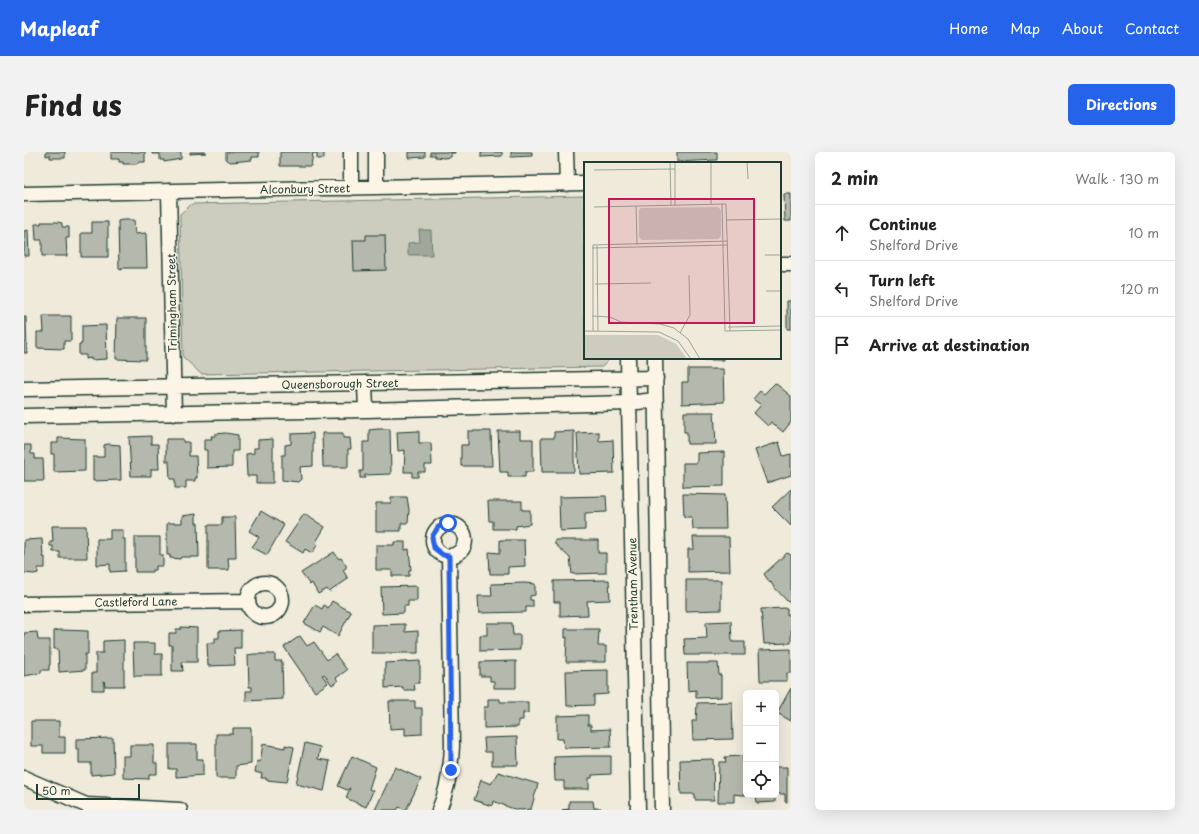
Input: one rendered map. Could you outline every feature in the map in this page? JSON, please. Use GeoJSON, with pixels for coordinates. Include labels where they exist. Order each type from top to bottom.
{"type":"FeatureCollection","features":[{"type":"Feature","properties":{"kind":"street"},"geometry":{"type":"LineString","coordinates":[[351,152],[352,188]]}},
{"type":"Feature","properties":{"kind":"street"},"geometry":{"type":"LineString","coordinates":[[376,152],[376,187]]}},
{"type":"Feature","properties":{"kind":"street"},"geometry":{"type":"LineString","coordinates":[[566,152],[567,184]]}},
{"type":"Feature","properties":{"kind":"street","name":"Alconbury Street"},"geometry":{"type":"LineString","coordinates":[[24,194],[584,183]]}},
{"type":"Feature","properties":{"kind":"street","name":"Trimingham Street"},"geometry":{"type":"LineString","coordinates":[[169,191],[174,414]]}},
{"type":"Feature","properties":{"kind":"street","name":"Trentham Avenue"},"geometry":{"type":"LineString","coordinates":[[628,359],[638,810]]}},
{"type":"Feature","properties":{"kind":"street"},"geometry":{"type":"LineString","coordinates":[[655,359],[662,810]]}},
{"type":"Feature","properties":{"kind":"street","name":"Queensborough Street"},"geometry":{"type":"LineString","coordinates":[[24,389],[656,378]]}},
{"type":"Feature","properties":{"kind":"street"},"geometry":{"type":"LineString","coordinates":[[365,383],[366,410]]}},
{"type":"Feature","properties":{"kind":"street"},"geometry":{"type":"LineString","coordinates":[[24,416],[366,410],[629,403],[655,400]]}},
{"type":"Feature","properties":{"kind":"street"},"geometry":{"type":"LineString","coordinates":[[439,810],[445,796],[451,770],[452,746],[449,556]]}},
{"type":"Feature","properties":{"kind":"street","name":"Castleford Lane"},"geometry":{"type":"LineString","coordinates":[[24,604],[248,601]]}},
{"type":"Feature","properties":{"kind":"street"},"geometry":{"type":"LineString","coordinates":[[24,778],[86,805],[180,810]]}},
{"type":"Feature","properties":{"kind":"shaded area"},"geometry":{"type":"Polygon","coordinates":[[[584,196],[584,359],[610,359],[602,367],[201,374],[183,357],[180,214],[192,204],[584,196]]]}},
{"type":"Feature","properties":{"kind":"shaded area"},"geometry":{"type":"Polygon","coordinates":[[[419,230],[431,230],[432,255],[408,255],[408,243],[420,242],[419,230]]]}},
{"type":"Feature","properties":{"kind":"building"},"geometry":{"type":"Polygon","coordinates":[[[46,152],[65,152],[65,158],[50,158],[50,155],[46,156],[46,152]]]}},
{"type":"Feature","properties":{"kind":"building"},"geometry":{"type":"Polygon","coordinates":[[[111,152],[145,152],[145,162],[123,164],[123,162],[119,162],[119,159],[111,159],[111,152]]]}},
{"type":"Feature","properties":{"kind":"building"},"geometry":{"type":"Polygon","coordinates":[[[152,152],[181,152],[181,159],[164,162],[164,160],[160,160],[160,154],[152,154],[152,152]]]}},
{"type":"Feature","properties":{"kind":"building"},"geometry":{"type":"Polygon","coordinates":[[[190,152],[206,152],[206,153],[190,154],[190,152]]]}},
{"type":"Feature","properties":{"kind":"building"},"geometry":{"type":"Polygon","coordinates":[[[226,152],[259,152],[259,157],[252,157],[252,160],[231,162],[226,160],[226,152]]]}},
{"type":"Feature","properties":{"kind":"building"},"geometry":{"type":"Polygon","coordinates":[[[280,152],[324,152],[324,159],[317,159],[317,153],[313,153],[311,166],[280,166],[280,152]]]}},
{"type":"Feature","properties":{"kind":"building"},"geometry":{"type":"Polygon","coordinates":[[[409,152],[425,152],[425,157],[409,158],[409,152]]]}},
{"type":"Feature","properties":{"kind":"building"},"geometry":{"type":"Polygon","coordinates":[[[430,152],[455,153],[451,153],[451,157],[444,158],[430,155],[430,152]]]}},
{"type":"Feature","properties":{"kind":"building"},"geometry":{"type":"Polygon","coordinates":[[[481,152],[502,152],[502,156],[481,157],[481,152]]]}},
{"type":"Feature","properties":{"kind":"building"},"geometry":{"type":"Polygon","coordinates":[[[511,152],[532,152],[532,156],[511,157],[511,152]]]}},
{"type":"Feature","properties":{"kind":"building"},"geometry":{"type":"Polygon","coordinates":[[[677,152],[717,152],[717,160],[677,162],[677,152]]]}},
{"type":"Feature","properties":{"kind":"building"},"geometry":{"type":"Polygon","coordinates":[[[784,194],[791,194],[791,221],[785,221],[784,194]]]}},
{"type":"Feature","properties":{"kind":"building"},"geometry":{"type":"Polygon","coordinates":[[[134,220],[135,234],[146,233],[147,268],[119,269],[118,221],[134,220]]]}},
{"type":"Feature","properties":{"kind":"building"},"geometry":{"type":"Polygon","coordinates":[[[41,222],[57,222],[62,223],[62,227],[69,227],[69,238],[66,238],[67,256],[42,256],[42,240],[36,240],[35,224],[41,224],[41,222]]]}},
{"type":"Feature","properties":{"kind":"building"},"geometry":{"type":"Polygon","coordinates":[[[92,222],[108,222],[108,257],[81,257],[81,233],[92,233],[92,222]]]}},
{"type":"Feature","properties":{"kind":"building"},"geometry":{"type":"Polygon","coordinates":[[[28,230],[29,256],[24,256],[24,231],[28,230]]]}},
{"type":"Feature","properties":{"kind":"building"},"geometry":{"type":"Polygon","coordinates":[[[366,235],[385,235],[386,270],[354,271],[353,240],[366,240],[366,235]]]}},
{"type":"Feature","properties":{"kind":"building"},"geometry":{"type":"Polygon","coordinates":[[[787,301],[791,301],[791,329],[787,329],[787,301]]]}},
{"type":"Feature","properties":{"kind":"building"},"geometry":{"type":"Polygon","coordinates":[[[43,316],[71,316],[71,341],[64,341],[64,349],[37,348],[37,332],[44,332],[43,316]]]}},
{"type":"Feature","properties":{"kind":"building"},"geometry":{"type":"Polygon","coordinates":[[[24,317],[26,317],[27,353],[24,353],[24,317]]]}},
{"type":"Feature","properties":{"kind":"building"},"geometry":{"type":"Polygon","coordinates":[[[117,318],[146,318],[146,360],[116,359],[117,318]]]}},
{"type":"Feature","properties":{"kind":"building"},"geometry":{"type":"Polygon","coordinates":[[[106,325],[107,359],[91,360],[91,358],[86,359],[86,355],[79,355],[79,344],[82,344],[82,326],[106,325]]]}},
{"type":"Feature","properties":{"kind":"building"},"geometry":{"type":"Polygon","coordinates":[[[689,359],[723,359],[723,360],[689,359]]]}},
{"type":"Feature","properties":{"kind":"building"},"geometry":{"type":"Polygon","coordinates":[[[688,369],[723,369],[724,402],[682,404],[682,382],[688,382],[688,369]]]}},
{"type":"Feature","properties":{"kind":"building"},"geometry":{"type":"Polygon","coordinates":[[[775,383],[791,396],[791,422],[783,432],[771,422],[768,426],[754,413],[761,405],[753,399],[760,391],[764,394],[775,383]]]}},
{"type":"Feature","properties":{"kind":"building"},"geometry":{"type":"Polygon","coordinates":[[[684,412],[714,412],[716,444],[687,444],[687,432],[684,432],[684,412]]]}},
{"type":"Feature","properties":{"kind":"building"},"geometry":{"type":"Polygon","coordinates":[[[390,429],[391,474],[365,475],[365,478],[360,478],[360,471],[363,471],[363,442],[369,442],[369,430],[390,429]]]}},
{"type":"Feature","properties":{"kind":"building"},"geometry":{"type":"Polygon","coordinates":[[[419,431],[419,443],[431,443],[432,465],[425,465],[425,472],[418,472],[418,477],[412,477],[412,472],[404,472],[405,450],[398,451],[397,432],[419,431]]]}},
{"type":"Feature","properties":{"kind":"building"},"geometry":{"type":"Polygon","coordinates":[[[468,431],[491,431],[492,466],[461,466],[461,445],[468,445],[468,431]]]}},
{"type":"Feature","properties":{"kind":"building"},"geometry":{"type":"Polygon","coordinates":[[[498,431],[520,431],[520,439],[533,439],[533,472],[525,472],[525,477],[508,477],[508,472],[500,472],[498,431]]]}},
{"type":"Feature","properties":{"kind":"building"},"geometry":{"type":"Polygon","coordinates":[[[574,431],[574,472],[542,472],[541,438],[554,438],[554,432],[574,431]]]}},
{"type":"Feature","properties":{"kind":"building"},"geometry":{"type":"Polygon","coordinates":[[[599,432],[599,441],[613,440],[614,473],[579,474],[577,433],[599,432]]]}},
{"type":"Feature","properties":{"kind":"building"},"geometry":{"type":"Polygon","coordinates":[[[225,433],[238,435],[238,451],[232,451],[232,467],[207,468],[207,450],[204,450],[204,439],[212,439],[211,436],[215,436],[215,434],[225,433]]]}},
{"type":"Feature","properties":{"kind":"building"},"geometry":{"type":"Polygon","coordinates":[[[313,433],[313,466],[300,467],[301,479],[298,482],[282,480],[282,455],[285,455],[285,445],[291,444],[291,434],[313,433]]]}},
{"type":"Feature","properties":{"kind":"building"},"geometry":{"type":"Polygon","coordinates":[[[322,433],[343,433],[343,438],[350,438],[351,449],[348,449],[348,467],[323,467],[322,433]]]}},
{"type":"Feature","properties":{"kind":"building"},"geometry":{"type":"Polygon","coordinates":[[[151,436],[151,444],[158,444],[159,469],[151,469],[151,476],[131,476],[129,437],[151,436]]]}},
{"type":"Feature","properties":{"kind":"building"},"geometry":{"type":"Polygon","coordinates":[[[58,438],[85,439],[85,471],[54,472],[54,454],[51,454],[51,443],[58,443],[58,438]]]}},
{"type":"Feature","properties":{"kind":"building"},"geometry":{"type":"Polygon","coordinates":[[[166,439],[183,439],[183,442],[189,442],[189,456],[196,456],[197,478],[195,478],[195,481],[186,481],[186,488],[175,488],[175,479],[170,479],[169,461],[166,461],[166,439]]]}},
{"type":"Feature","properties":{"kind":"building"},"geometry":{"type":"Polygon","coordinates":[[[273,439],[273,483],[256,483],[256,476],[247,476],[246,454],[254,453],[254,448],[258,448],[258,440],[273,439]]]}},
{"type":"Feature","properties":{"kind":"building"},"geometry":{"type":"Polygon","coordinates":[[[779,442],[783,456],[791,454],[791,475],[767,483],[755,450],[779,442]]]}},
{"type":"Feature","properties":{"kind":"building"},"geometry":{"type":"Polygon","coordinates":[[[24,445],[31,445],[31,454],[35,454],[35,459],[43,459],[44,481],[24,481],[24,445]]]}},
{"type":"Feature","properties":{"kind":"building"},"geometry":{"type":"Polygon","coordinates":[[[104,445],[120,445],[121,480],[93,481],[93,457],[104,457],[104,445]]]}},
{"type":"Feature","properties":{"kind":"building"},"geometry":{"type":"Polygon","coordinates":[[[724,452],[724,486],[683,487],[683,463],[697,463],[697,453],[724,452]]]}},
{"type":"Feature","properties":{"kind":"building"},"geometry":{"type":"Polygon","coordinates":[[[791,489],[791,526],[772,507],[791,489]]]}},
{"type":"Feature","properties":{"kind":"building"},"geometry":{"type":"Polygon","coordinates":[[[683,494],[725,495],[726,529],[693,529],[692,517],[684,517],[683,494]]]}},
{"type":"Feature","properties":{"kind":"building"},"geometry":{"type":"Polygon","coordinates":[[[606,496],[607,512],[585,513],[585,530],[560,531],[559,497],[606,496]]]}},
{"type":"Feature","properties":{"kind":"building"},"geometry":{"type":"Polygon","coordinates":[[[391,497],[407,497],[409,510],[408,523],[401,523],[401,531],[376,531],[376,503],[391,503],[391,497]]]}},
{"type":"Feature","properties":{"kind":"building"},"geometry":{"type":"Polygon","coordinates":[[[488,501],[522,501],[522,510],[530,510],[530,524],[516,526],[516,529],[493,529],[493,521],[489,521],[488,501]]]}},
{"type":"Feature","properties":{"kind":"building"},"geometry":{"type":"Polygon","coordinates":[[[261,511],[284,525],[267,555],[252,547],[259,537],[249,531],[261,511]]]}},
{"type":"Feature","properties":{"kind":"building"},"geometry":{"type":"Polygon","coordinates":[[[196,514],[196,523],[198,523],[199,557],[181,557],[180,559],[170,558],[170,555],[167,555],[167,523],[182,523],[182,516],[196,514]]]}},
{"type":"Feature","properties":{"kind":"building"},"geometry":{"type":"Polygon","coordinates":[[[304,514],[325,527],[316,542],[318,544],[312,553],[305,549],[303,553],[285,542],[304,514]]]}},
{"type":"Feature","properties":{"kind":"building"},"geometry":{"type":"Polygon","coordinates":[[[222,517],[235,517],[236,558],[228,558],[229,570],[208,570],[208,525],[222,525],[222,517]]]}},
{"type":"Feature","properties":{"kind":"building"},"geometry":{"type":"Polygon","coordinates":[[[52,526],[86,526],[87,558],[60,558],[60,552],[53,552],[53,546],[50,546],[50,542],[53,542],[52,526]]]}},
{"type":"Feature","properties":{"kind":"building"},"geometry":{"type":"Polygon","coordinates":[[[110,530],[123,530],[123,539],[125,539],[125,571],[110,572],[110,564],[97,565],[97,539],[110,539],[110,530]]]}},
{"type":"Feature","properties":{"kind":"building"},"geometry":{"type":"Polygon","coordinates":[[[135,537],[160,537],[160,555],[163,555],[163,566],[156,566],[156,570],[152,570],[152,572],[135,572],[135,537]]]}},
{"type":"Feature","properties":{"kind":"building"},"geometry":{"type":"Polygon","coordinates":[[[693,537],[729,537],[730,571],[688,572],[688,549],[694,549],[693,537]]]}},
{"type":"Feature","properties":{"kind":"building"},"geometry":{"type":"Polygon","coordinates":[[[42,539],[45,568],[38,568],[38,573],[34,574],[24,573],[24,540],[42,539]]]}},
{"type":"Feature","properties":{"kind":"building"},"geometry":{"type":"Polygon","coordinates":[[[500,540],[524,540],[525,566],[508,567],[508,574],[490,574],[489,552],[500,553],[500,540]]]}},
{"type":"Feature","properties":{"kind":"building"},"geometry":{"type":"Polygon","coordinates":[[[555,540],[598,540],[598,553],[606,553],[606,573],[572,574],[570,558],[555,544],[555,540]]]}},
{"type":"Feature","properties":{"kind":"building"},"geometry":{"type":"Polygon","coordinates":[[[394,542],[405,542],[405,550],[409,549],[411,570],[409,570],[409,576],[392,576],[392,570],[376,570],[376,545],[394,545],[394,542]]]}},
{"type":"Feature","properties":{"kind":"building"},"geometry":{"type":"Polygon","coordinates":[[[334,552],[346,565],[346,568],[343,570],[348,579],[329,592],[327,589],[318,594],[312,583],[310,585],[301,573],[334,552]]]}},
{"type":"Feature","properties":{"kind":"building"},"geometry":{"type":"Polygon","coordinates":[[[787,553],[791,555],[791,601],[788,602],[771,582],[770,583],[764,574],[787,553]]]}},
{"type":"Feature","properties":{"kind":"building"},"geometry":{"type":"Polygon","coordinates":[[[609,580],[610,600],[587,601],[588,615],[560,616],[560,602],[554,602],[554,581],[609,580]]]}},
{"type":"Feature","properties":{"kind":"building"},"geometry":{"type":"Polygon","coordinates":[[[686,580],[721,580],[721,610],[686,611],[686,580]]]}},
{"type":"Feature","properties":{"kind":"building"},"geometry":{"type":"Polygon","coordinates":[[[491,584],[535,584],[535,595],[530,596],[530,600],[533,600],[533,607],[526,607],[526,612],[479,613],[478,596],[492,596],[491,584]]]}},
{"type":"Feature","properties":{"kind":"building"},"geometry":{"type":"Polygon","coordinates":[[[417,586],[417,601],[408,601],[408,606],[404,606],[404,613],[382,614],[381,587],[417,586]]]}},
{"type":"Feature","properties":{"kind":"building"},"geometry":{"type":"Polygon","coordinates":[[[332,601],[351,612],[338,636],[323,627],[320,632],[304,623],[315,605],[322,609],[324,605],[328,608],[332,601]]]}},
{"type":"Feature","properties":{"kind":"building"},"geometry":{"type":"Polygon","coordinates":[[[787,608],[787,615],[791,615],[791,643],[764,644],[761,609],[787,608]]]}},
{"type":"Feature","properties":{"kind":"building"},"geometry":{"type":"Polygon","coordinates":[[[731,621],[732,642],[745,642],[745,655],[685,655],[684,639],[707,638],[706,622],[731,621]]]}},
{"type":"Feature","properties":{"kind":"building"},"geometry":{"type":"Polygon","coordinates":[[[487,623],[512,623],[513,635],[520,635],[520,650],[480,651],[480,635],[487,635],[487,623]]]}},
{"type":"Feature","properties":{"kind":"building"},"geometry":{"type":"Polygon","coordinates":[[[405,624],[405,632],[418,631],[418,653],[372,653],[372,625],[405,624]]]}},
{"type":"Feature","properties":{"kind":"building"},"geometry":{"type":"Polygon","coordinates":[[[181,627],[197,628],[197,662],[182,662],[183,671],[172,671],[172,645],[169,645],[169,633],[176,633],[176,629],[181,629],[181,627]]]}},
{"type":"Feature","properties":{"kind":"building"},"geometry":{"type":"Polygon","coordinates":[[[565,629],[599,629],[598,646],[606,646],[606,662],[566,662],[567,637],[565,638],[565,629]]]}},
{"type":"Feature","properties":{"kind":"building"},"geometry":{"type":"Polygon","coordinates":[[[241,630],[241,648],[234,648],[235,665],[208,666],[207,643],[215,643],[215,638],[219,638],[219,631],[241,630]]]}},
{"type":"Feature","properties":{"kind":"building"},"geometry":{"type":"Polygon","coordinates":[[[54,631],[88,631],[88,654],[85,654],[85,670],[59,672],[58,649],[54,649],[54,631]]]}},
{"type":"Feature","properties":{"kind":"building"},"geometry":{"type":"Polygon","coordinates":[[[37,632],[38,640],[50,640],[49,670],[41,670],[41,673],[24,676],[24,633],[37,632]]]}},
{"type":"Feature","properties":{"kind":"building"},"geometry":{"type":"Polygon","coordinates":[[[300,636],[307,646],[314,642],[327,660],[335,654],[347,670],[336,678],[338,681],[332,685],[324,674],[322,675],[328,683],[315,692],[284,647],[300,636]]]}},
{"type":"Feature","properties":{"kind":"building"},"geometry":{"type":"Polygon","coordinates":[[[124,640],[124,686],[105,686],[104,681],[104,690],[92,690],[92,673],[96,673],[96,653],[103,653],[103,641],[124,640]]]}},
{"type":"Feature","properties":{"kind":"building"},"geometry":{"type":"Polygon","coordinates":[[[133,643],[155,643],[155,654],[162,654],[162,676],[134,676],[133,643]]]}},
{"type":"Feature","properties":{"kind":"building"},"geometry":{"type":"Polygon","coordinates":[[[791,649],[791,673],[787,673],[787,681],[760,681],[759,650],[791,649]]]}},
{"type":"Feature","properties":{"kind":"building"},"geometry":{"type":"Polygon","coordinates":[[[275,654],[275,661],[282,661],[283,699],[246,701],[246,691],[252,691],[252,687],[249,687],[248,655],[275,654]]]}},
{"type":"Feature","properties":{"kind":"building"},"geometry":{"type":"Polygon","coordinates":[[[420,661],[420,679],[419,683],[414,683],[415,690],[403,690],[403,687],[385,688],[385,663],[420,661]]]}},
{"type":"Feature","properties":{"kind":"building"},"geometry":{"type":"Polygon","coordinates":[[[516,661],[516,688],[494,688],[494,681],[490,681],[490,676],[480,676],[480,662],[516,661]]]}},
{"type":"Feature","properties":{"kind":"building"},"geometry":{"type":"Polygon","coordinates":[[[687,663],[718,663],[719,675],[721,675],[721,697],[696,698],[696,690],[688,691],[687,663]]]}},
{"type":"Feature","properties":{"kind":"building"},"geometry":{"type":"Polygon","coordinates":[[[608,670],[608,694],[594,695],[594,705],[567,706],[566,671],[608,670]]]}},
{"type":"Feature","properties":{"kind":"building"},"geometry":{"type":"Polygon","coordinates":[[[791,688],[791,721],[779,714],[779,709],[791,688]]]}},
{"type":"Feature","properties":{"kind":"building"},"geometry":{"type":"Polygon","coordinates":[[[488,699],[500,699],[500,702],[528,702],[528,713],[523,713],[523,720],[518,720],[518,727],[484,728],[484,707],[488,707],[488,699]]]}},
{"type":"Feature","properties":{"kind":"building"},"geometry":{"type":"Polygon","coordinates":[[[389,701],[415,701],[415,708],[422,708],[422,734],[405,735],[405,728],[390,729],[389,701]]]}},
{"type":"Feature","properties":{"kind":"building"},"geometry":{"type":"Polygon","coordinates":[[[732,702],[733,739],[693,740],[692,721],[696,721],[697,703],[732,702]]]}},
{"type":"Feature","properties":{"kind":"building"},"geometry":{"type":"Polygon","coordinates":[[[588,715],[588,725],[591,725],[591,730],[610,729],[611,747],[564,748],[563,739],[557,739],[557,716],[588,715]]]}},
{"type":"Feature","properties":{"kind":"building"},"geometry":{"type":"Polygon","coordinates":[[[31,721],[59,721],[59,737],[65,737],[65,753],[43,753],[43,746],[31,746],[31,721]]]}},
{"type":"Feature","properties":{"kind":"building"},"geometry":{"type":"Polygon","coordinates":[[[233,728],[251,728],[251,764],[236,766],[236,778],[216,778],[216,734],[233,734],[233,728]]]}},
{"type":"Feature","properties":{"kind":"building"},"geometry":{"type":"Polygon","coordinates":[[[517,737],[518,765],[492,765],[492,752],[485,752],[484,738],[517,737]]]}},
{"type":"Feature","properties":{"kind":"building"},"geometry":{"type":"Polygon","coordinates":[[[113,738],[114,773],[91,775],[91,763],[79,763],[79,749],[76,749],[76,739],[113,738]]]}},
{"type":"Feature","properties":{"kind":"building"},"geometry":{"type":"Polygon","coordinates":[[[305,743],[320,747],[318,759],[330,761],[324,791],[296,784],[305,743]]]}},
{"type":"Feature","properties":{"kind":"building"},"geometry":{"type":"Polygon","coordinates":[[[169,744],[197,744],[197,759],[203,759],[203,775],[176,777],[176,769],[169,769],[169,744]]]}},
{"type":"Feature","properties":{"kind":"building"},"geometry":{"type":"Polygon","coordinates":[[[263,744],[285,748],[285,745],[294,747],[287,782],[266,780],[266,778],[261,778],[262,774],[255,772],[257,761],[260,762],[263,744]]]}},
{"type":"Feature","properties":{"kind":"building"},"geometry":{"type":"Polygon","coordinates":[[[130,745],[154,745],[154,763],[157,763],[157,774],[149,774],[149,779],[123,778],[123,756],[130,756],[130,745]]]}},
{"type":"Feature","properties":{"kind":"building"},"geometry":{"type":"Polygon","coordinates":[[[352,756],[376,767],[369,789],[373,791],[366,807],[346,798],[350,788],[347,790],[338,786],[352,756]]]}},
{"type":"Feature","properties":{"kind":"building"},"geometry":{"type":"Polygon","coordinates":[[[611,756],[611,774],[592,775],[592,778],[589,778],[589,789],[564,789],[564,781],[555,781],[554,757],[611,756]]]}},
{"type":"Feature","properties":{"kind":"building"},"geometry":{"type":"Polygon","coordinates":[[[743,756],[743,795],[734,794],[734,802],[718,802],[719,762],[726,762],[725,757],[743,756]]]}},
{"type":"Feature","properties":{"kind":"building"},"geometry":{"type":"Polygon","coordinates":[[[713,759],[714,800],[695,800],[695,794],[681,794],[680,760],[713,759]]]}},
{"type":"Feature","properties":{"kind":"building"},"geometry":{"type":"Polygon","coordinates":[[[395,767],[421,779],[406,810],[399,807],[397,810],[375,810],[395,767]]]}},
{"type":"Feature","properties":{"kind":"building"},"geometry":{"type":"Polygon","coordinates":[[[779,767],[787,767],[787,802],[785,802],[785,794],[779,794],[779,767]]]}},
{"type":"Feature","properties":{"kind":"building"},"geometry":{"type":"Polygon","coordinates":[[[498,772],[538,784],[531,809],[521,810],[511,808],[493,801],[492,806],[474,800],[481,780],[491,784],[498,772]]]}},
{"type":"Feature","properties":{"kind":"building"},"geometry":{"type":"Polygon","coordinates":[[[756,798],[775,798],[775,802],[757,803],[756,798]]]}},
{"type":"Feature","properties":{"kind":"building"},"geometry":{"type":"Polygon","coordinates":[[[569,801],[593,801],[594,808],[601,808],[601,810],[562,810],[569,809],[569,801]]]}},
{"type":"Feature","properties":{"kind":"route"},"geometry":{"type":"LineString","coordinates":[[448,523],[438,527],[432,537],[432,543],[438,552],[449,556],[452,746],[451,770]]}}]}
